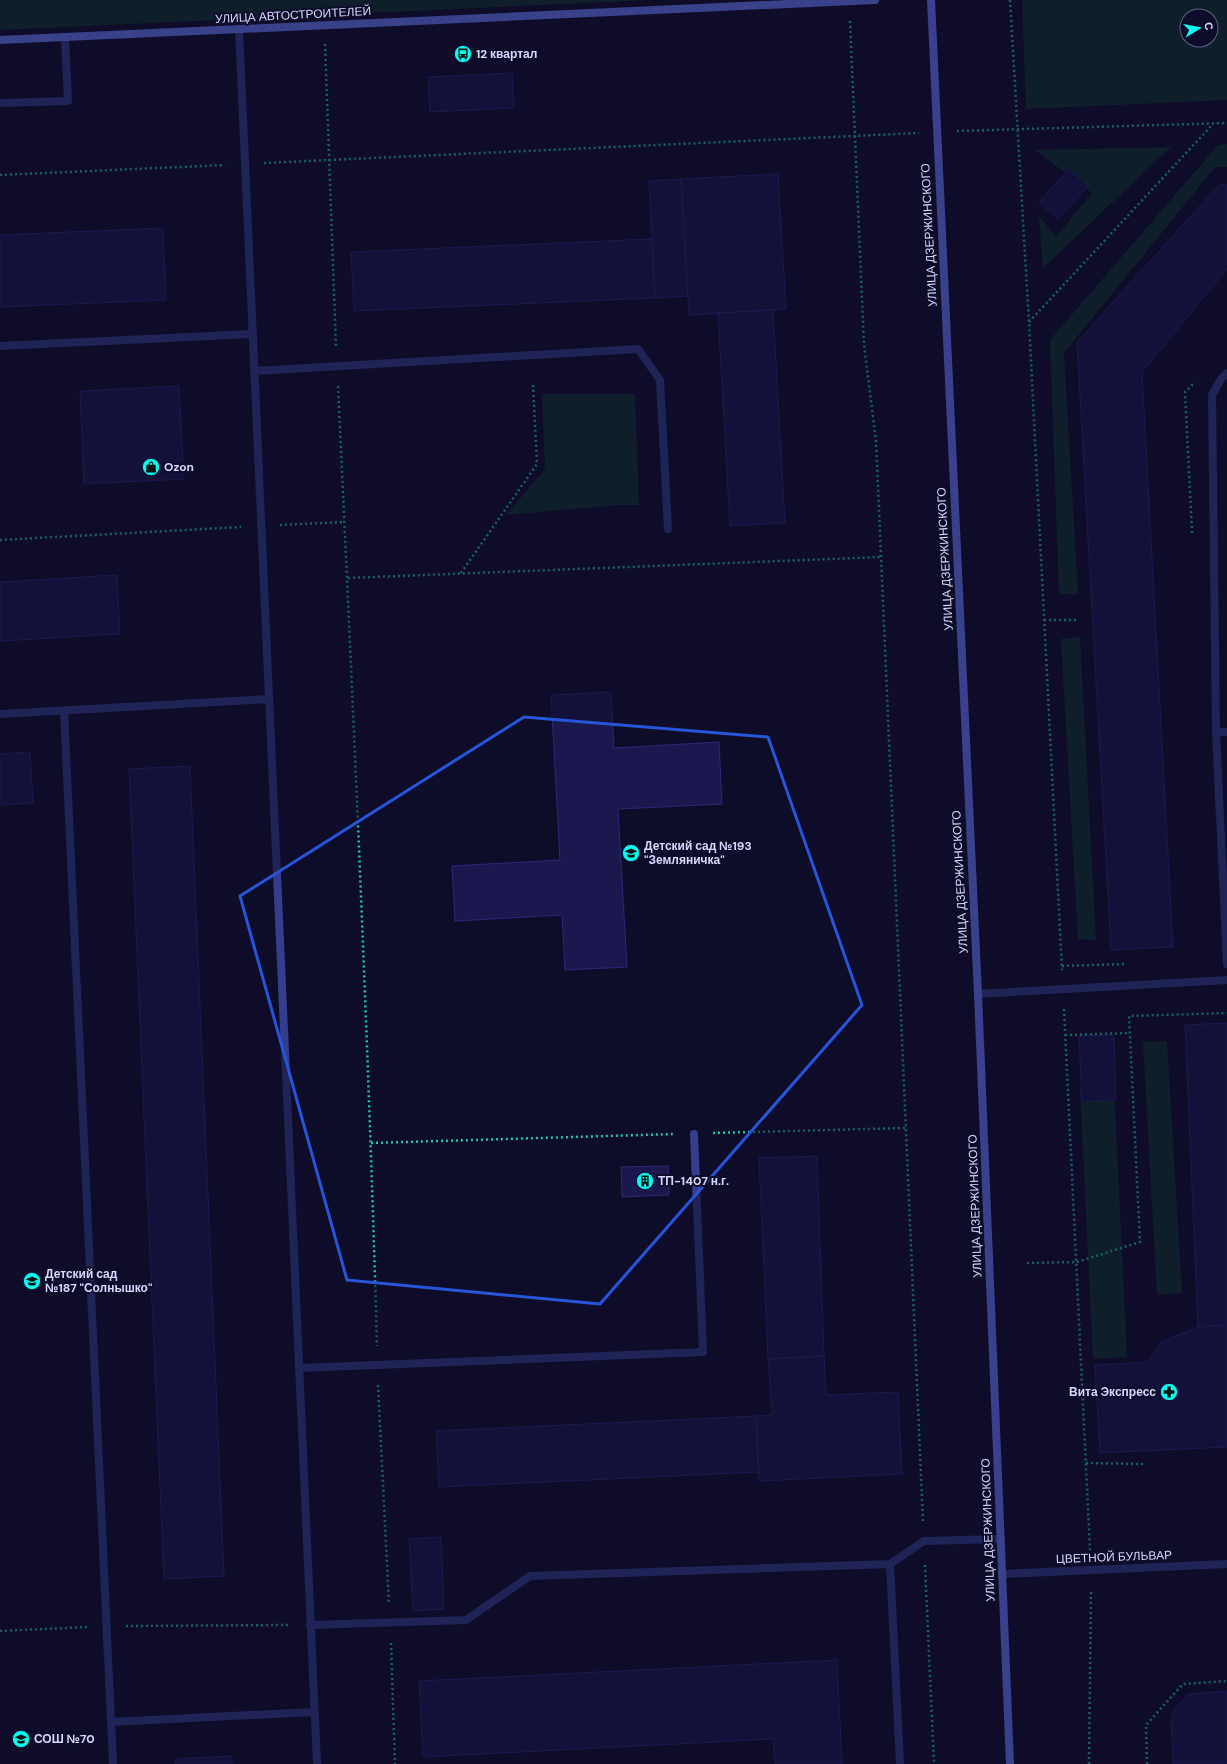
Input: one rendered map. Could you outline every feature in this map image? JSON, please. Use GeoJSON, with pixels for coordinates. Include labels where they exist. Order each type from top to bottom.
{"type":"FeatureCollection","features":[{"type":"Feature","properties":{"kind":"main road","name":"УЛИЦА АВТОСТРОИТЕЛЕЙ"},"geometry":{"type":"LineString","coordinates":[[0,40],[875,0]]}},
{"type":"Feature","properties":{"kind":"main road","name":"УЛИЦА ДЗЕРЖИНСКОГО"},"geometry":{"type":"LineString","coordinates":[[930,0],[978,994],[1010,1764]]}},
{"type":"Feature","properties":{"kind":"street"},"geometry":{"type":"LineString","coordinates":[[239,29],[317,1764]]}},
{"type":"Feature","properties":{"kind":"street"},"geometry":{"type":"LineString","coordinates":[[0,103],[68,101],[65,37]]}},
{"type":"Feature","properties":{"kind":"street"},"geometry":{"type":"LineString","coordinates":[[0,346],[252,334]]}},
{"type":"Feature","properties":{"kind":"street"},"geometry":{"type":"LineString","coordinates":[[254,370],[638,348],[660,380],[668,529]]}},
{"type":"Feature","properties":{"kind":"street"},"geometry":{"type":"LineString","coordinates":[[1227,373],[1221,379],[1212,395],[1216,732],[1227,964]]}},
{"type":"Feature","properties":{"kind":"street"},"geometry":{"type":"LineString","coordinates":[[0,714],[269,699]]}},
{"type":"Feature","properties":{"kind":"street"},"geometry":{"type":"LineString","coordinates":[[64,710],[113,1764]]}},
{"type":"Feature","properties":{"kind":"street"},"geometry":{"type":"LineString","coordinates":[[1216,732],[1227,732]]}},
{"type":"Feature","properties":{"kind":"street"},"geometry":{"type":"LineString","coordinates":[[978,994],[1227,980]]}},
{"type":"Feature","properties":{"kind":"street"},"geometry":{"type":"LineString","coordinates":[[299,1368],[703,1352],[694,1134]]}},
{"type":"Feature","properties":{"kind":"street"},"geometry":{"type":"LineString","coordinates":[[310,1625],[466,1620],[530,1576],[890,1564],[924,1541],[1000,1539]]}},
{"type":"Feature","properties":{"kind":"street"},"geometry":{"type":"LineString","coordinates":[[890,1564],[900,1764]]}},
{"type":"Feature","properties":{"kind":"street","name":"ЦВЕТНОЙ БУЛЬВАР"},"geometry":{"type":"LineString","coordinates":[[1002,1574],[1227,1564]]}},
{"type":"Feature","properties":{"kind":"street"},"geometry":{"type":"LineString","coordinates":[[111,1722],[314,1712]]}},
{"type":"Feature","properties":{"kind":"path"},"geometry":{"type":"LineString","coordinates":[[1010,0],[1029,322],[1077,1262],[1091,1570],[1089,1764]]}},
{"type":"Feature","properties":{"kind":"path"},"geometry":{"type":"LineString","coordinates":[[849,1],[864,344],[876,440],[934,1764]]}},
{"type":"Feature","properties":{"kind":"path"},"geometry":{"type":"LineString","coordinates":[[325,25],[328,160],[344,522],[348,578],[371,1143],[377,1365],[390,1623],[395,1764]]}},
{"type":"Feature","properties":{"kind":"path"},"geometry":{"type":"LineString","coordinates":[[0,175],[936,132],[1227,123]]}},
{"type":"Feature","properties":{"kind":"path"},"geometry":{"type":"LineString","coordinates":[[1029,322],[1213,124]]}},
{"type":"Feature","properties":{"kind":"path"},"geometry":{"type":"LineString","coordinates":[[461,573],[537,464],[533,385]]}},
{"type":"Feature","properties":{"kind":"path"},"geometry":{"type":"LineString","coordinates":[[0,540],[344,522]]}},
{"type":"Feature","properties":{"kind":"path"},"geometry":{"type":"LineString","coordinates":[[348,578],[881,557]]}},
{"type":"Feature","properties":{"kind":"path"},"geometry":{"type":"LineString","coordinates":[[1044,620],[1076,620]]}},
{"type":"Feature","properties":{"kind":"path"},"geometry":{"type":"LineString","coordinates":[[1027,1263],[1077,1262],[1140,1242],[1129,1016],[1227,1013]]}},
{"type":"Feature","properties":{"kind":"path"},"geometry":{"type":"LineString","coordinates":[[1065,1035],[1130,1033]]}},
{"type":"Feature","properties":{"kind":"path"},"geometry":{"type":"LineString","coordinates":[[371,1143],[906,1128]]}},
{"type":"Feature","properties":{"kind":"path"},"geometry":{"type":"LineString","coordinates":[[1086,1463],[1142,1464]]}},
{"type":"Feature","properties":{"kind":"path"},"geometry":{"type":"LineString","coordinates":[[0,1631],[106,1626],[310,1625]]}},
{"type":"Feature","properties":{"kind":"path"},"geometry":{"type":"LineString","coordinates":[[1147,1764],[1146,1725],[1183,1684],[1227,1681]]}},
{"type":"Feature","properties":{"kind":"highlighted area"},"geometry":{"type":"Polygon","coordinates":[[[524,717],[768,737],[862,1005],[600,1304],[347,1280],[240,896],[524,717]]]}},
{"type":"Feature","properties":{"kind":"green space"},"geometry":{"type":"Polygon","coordinates":[[[0,0],[650,0],[0,30],[0,0]]]}},
{"type":"Feature","properties":{"kind":"green space"},"geometry":{"type":"Polygon","coordinates":[[[1022,0],[1227,0],[1227,100],[1026,109],[1022,0]]]}},
{"type":"Feature","properties":{"kind":"green space"},"geometry":{"type":"Polygon","coordinates":[[[1227,144],[1227,167],[1215,167],[1064,353],[1078,594],[1059,594],[1050,340],[1218,145],[1227,144]]]}},
{"type":"Feature","properties":{"kind":"green space"},"geometry":{"type":"Polygon","coordinates":[[[1171,147],[1043,268],[1039,216],[1056,237],[1092,193],[1035,150],[1171,147]]]}},
{"type":"Feature","properties":{"kind":"green space"},"geometry":{"type":"Polygon","coordinates":[[[542,394],[635,394],[639,505],[617,505],[506,515],[545,469],[542,394]]]}},
{"type":"Feature","properties":{"kind":"green space"},"geometry":{"type":"Polygon","coordinates":[[[1080,637],[1096,940],[1078,939],[1061,639],[1080,637]]]}},
{"type":"Feature","properties":{"kind":"green space"},"geometry":{"type":"Polygon","coordinates":[[[1167,1041],[1182,1293],[1157,1295],[1143,1042],[1167,1041]]]}},
{"type":"Feature","properties":{"kind":"green space"},"geometry":{"type":"Polygon","coordinates":[[[1114,1086],[1127,1357],[1093,1359],[1080,1088],[1114,1086]]]}},
{"type":"Feature","properties":{"kind":"building"},"geometry":{"type":"Polygon","coordinates":[[[512,73],[514,108],[430,112],[428,77],[512,73]]]}},
{"type":"Feature","properties":{"kind":"building"},"geometry":{"type":"Polygon","coordinates":[[[1069,169],[1088,186],[1058,219],[1039,202],[1069,169]]]}},
{"type":"Feature","properties":{"kind":"building"},"geometry":{"type":"Polygon","coordinates":[[[778,174],[786,309],[689,315],[681,179],[778,174]]]}},
{"type":"Feature","properties":{"kind":"building"},"geometry":{"type":"Polygon","coordinates":[[[681,179],[688,296],[655,298],[649,181],[681,179]]]}},
{"type":"Feature","properties":{"kind":"building"},"geometry":{"type":"Polygon","coordinates":[[[1219,185],[1227,185],[1227,269],[1142,372],[1173,947],[1111,950],[1077,342],[1219,185]]]}},
{"type":"Feature","properties":{"kind":"building"},"geometry":{"type":"Polygon","coordinates":[[[163,228],[166,300],[0,307],[0,235],[163,228]]]}},
{"type":"Feature","properties":{"kind":"building"},"geometry":{"type":"Polygon","coordinates":[[[652,239],[655,298],[354,311],[351,252],[652,239]]]}},
{"type":"Feature","properties":{"kind":"building"},"geometry":{"type":"Polygon","coordinates":[[[773,310],[785,523],[730,526],[718,313],[773,310]]]}},
{"type":"Feature","properties":{"kind":"building"},"geometry":{"type":"Polygon","coordinates":[[[179,386],[184,479],[84,484],[80,391],[179,386]]]}},
{"type":"Feature","properties":{"kind":"building"},"geometry":{"type":"Polygon","coordinates":[[[117,575],[120,634],[0,641],[0,582],[117,575]]]}},
{"type":"Feature","properties":{"kind":"building"},"geometry":{"type":"Polygon","coordinates":[[[611,692],[614,748],[719,742],[722,804],[618,809],[627,967],[565,970],[562,915],[455,921],[452,866],[560,860],[551,695],[611,692]]]}},
{"type":"Feature","properties":{"kind":"building"},"geometry":{"type":"Polygon","coordinates":[[[30,752],[33,803],[0,805],[0,754],[30,752]]]}},
{"type":"Feature","properties":{"kind":"building"},"geometry":{"type":"Polygon","coordinates":[[[190,766],[224,1576],[164,1579],[129,769],[190,766]]]}},
{"type":"Feature","properties":{"kind":"building"},"geometry":{"type":"Polygon","coordinates":[[[1227,1023],[1227,1325],[1198,1327],[1185,1025],[1227,1023]]]}},
{"type":"Feature","properties":{"kind":"building"},"geometry":{"type":"Polygon","coordinates":[[[1114,1035],[1116,1100],[1082,1101],[1079,1036],[1114,1035]]]}},
{"type":"Feature","properties":{"kind":"building"},"geometry":{"type":"Polygon","coordinates":[[[817,1156],[824,1356],[768,1359],[759,1158],[817,1156]]]}},
{"type":"Feature","properties":{"kind":"building","name":"ТП-1407 н.г."},"geometry":{"type":"Polygon","coordinates":[[[668,1166],[669,1195],[622,1197],[621,1167],[668,1166]]]}},
{"type":"Feature","properties":{"kind":"building"},"geometry":{"type":"Polygon","coordinates":[[[1227,1325],[1227,1447],[1100,1453],[1095,1365],[1147,1362],[1161,1342],[1198,1327],[1227,1325]]]}},
{"type":"Feature","properties":{"kind":"building"},"geometry":{"type":"Polygon","coordinates":[[[824,1356],[826,1395],[898,1392],[902,1474],[759,1481],[756,1416],[772,1415],[768,1359],[824,1356]]]}},
{"type":"Feature","properties":{"kind":"building"},"geometry":{"type":"Polygon","coordinates":[[[756,1416],[759,1472],[439,1487],[436,1431],[756,1416]]]}},
{"type":"Feature","properties":{"kind":"building"},"geometry":{"type":"Polygon","coordinates":[[[441,1537],[444,1609],[413,1611],[409,1539],[441,1537]]]}},
{"type":"Feature","properties":{"kind":"building"},"geometry":{"type":"Polygon","coordinates":[[[837,1660],[842,1764],[775,1764],[773,1739],[423,1757],[419,1681],[837,1660]]]}},
{"type":"Feature","properties":{"kind":"building"},"geometry":{"type":"Polygon","coordinates":[[[1227,1691],[1227,1764],[1173,1764],[1171,1716],[1187,1694],[1227,1691]]]}},
{"type":"Feature","properties":{"kind":"building"},"geometry":{"type":"Polygon","coordinates":[[[232,1756],[232,1764],[175,1764],[175,1759],[232,1756]]]}},
{"type":"Feature","properties":{"kind":"place","name":"12 квартал"},"geometry":{"type":"Point","coordinates":[463,54]}},
{"type":"Feature","properties":{"kind":"place","name":"Ozon"},"geometry":{"type":"Point","coordinates":[151,467]}},
{"type":"Feature","properties":{"kind":"place","name":"Детский сад №193 \"Земляничка\""},"geometry":{"type":"Point","coordinates":[631,853]}},
{"type":"Feature","properties":{"kind":"place","name":"ТП-1407 н.г."},"geometry":{"type":"Point","coordinates":[645,1181]}},
{"type":"Feature","properties":{"kind":"place","name":"Детский сад №187 \"Солнышко\""},"geometry":{"type":"Point","coordinates":[32,1281]}},
{"type":"Feature","properties":{"kind":"place","name":"Вита Экспресс"},"geometry":{"type":"Point","coordinates":[1169,1392]}},
{"type":"Feature","properties":{"kind":"place","name":"СОШ №70"},"geometry":{"type":"Point","coordinates":[21,1739]}}]}
